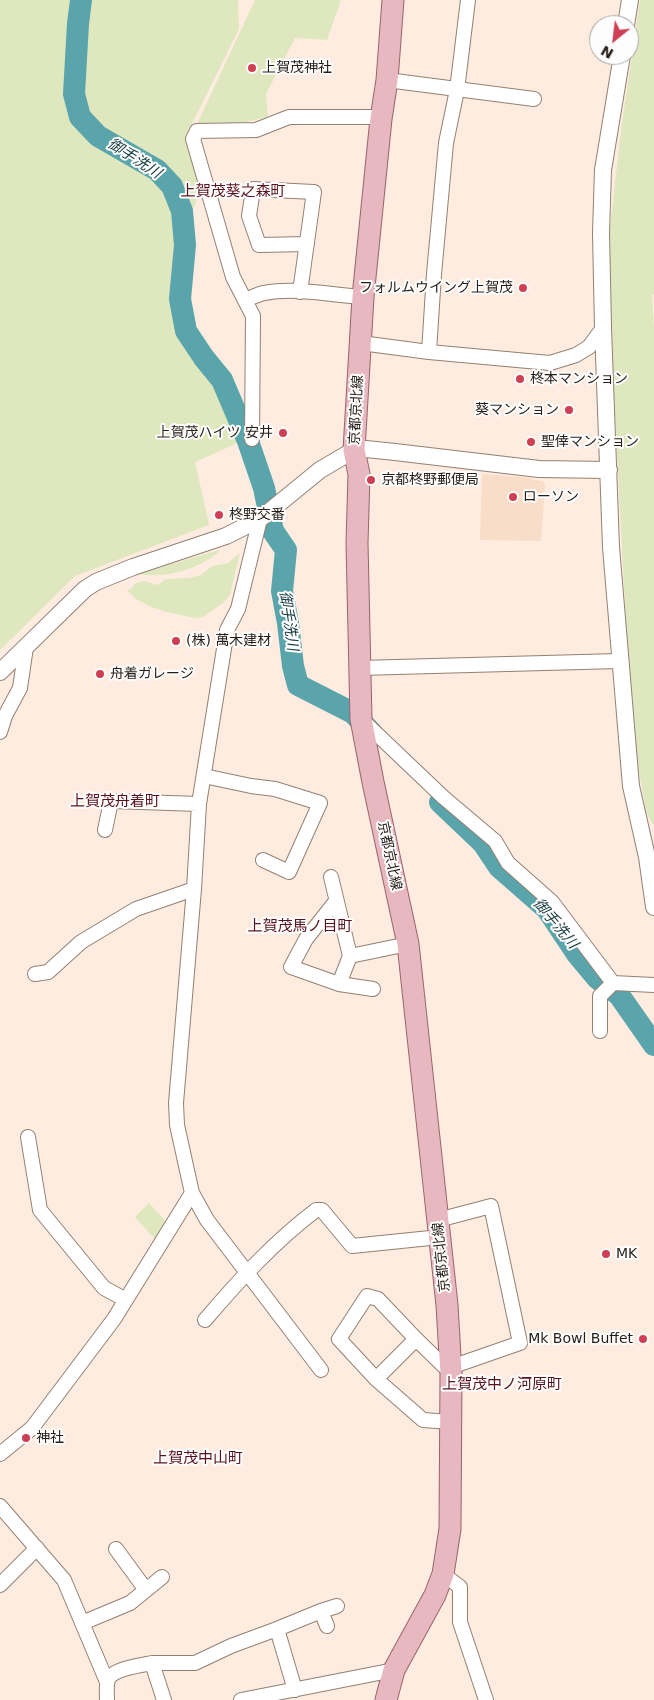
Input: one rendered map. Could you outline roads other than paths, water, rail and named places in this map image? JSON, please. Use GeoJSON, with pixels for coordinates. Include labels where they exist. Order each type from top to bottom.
{"type":"FeatureCollection","features":[{"type":"Feature","properties":{"kind":"main road","name":"京都京北線"},"geometry":{"type":"LineString","coordinates":[[386,1700],[394,1670],[435,1595],[443,1574],[450,1530],[451,1422],[451,1370],[447,1305],[408,944],[373,782],[362,719],[359,668],[357,543],[359,474],[354,450],[363,298],[381,119],[387,80],[393,0]]}},
{"type":"Feature","properties":{"kind":"street"},"geometry":{"type":"LineString","coordinates":[[429,352],[446,142],[457,90],[468,0]]}},
{"type":"Feature","properties":{"kind":"street"},"geometry":{"type":"LineString","coordinates":[[628,15],[630,0]]}},
{"type":"Feature","properties":{"kind":"street"},"geometry":{"type":"LineString","coordinates":[[620,65],[603,170],[601,233],[602,328],[611,547],[619,661],[631,786],[650,857],[654,908]]}},
{"type":"Feature","properties":{"kind":"street"},"geometry":{"type":"LineString","coordinates":[[387,80],[534,99]]}},
{"type":"Feature","properties":{"kind":"street"},"geometry":{"type":"LineString","coordinates":[[252,439],[253,316],[233,277],[193,139],[197,131],[256,130],[289,117],[376,117],[381,119]]}},
{"type":"Feature","properties":{"kind":"street"},"geometry":{"type":"LineString","coordinates":[[300,292],[307,244],[314,192],[253,189],[249,216],[259,245],[307,244]]}},
{"type":"Feature","properties":{"kind":"street"},"geometry":{"type":"LineString","coordinates":[[246,300],[263,293],[300,292],[363,298]]}},
{"type":"Feature","properties":{"kind":"street"},"geometry":{"type":"LineString","coordinates":[[361,343],[429,352],[550,362],[576,355],[589,347],[602,328]]}},
{"type":"Feature","properties":{"kind":"street"},"geometry":{"type":"LineString","coordinates":[[0,672],[85,589],[96,582],[226,536],[260,519],[320,470],[354,450],[366,449],[395,452],[539,470],[609,470]]}},
{"type":"Feature","properties":{"kind":"street"},"geometry":{"type":"LineString","coordinates":[[260,519],[238,609],[227,630],[199,804],[194,889],[176,1103],[177,1125],[192,1193],[207,1220],[322,1370]]}},
{"type":"Feature","properties":{"kind":"street"},"geometry":{"type":"LineString","coordinates":[[0,732],[5,716],[20,688],[26,647]]}},
{"type":"Feature","properties":{"kind":"street"},"geometry":{"type":"LineString","coordinates":[[359,668],[619,661]]}},
{"type":"Feature","properties":{"kind":"street"},"geometry":{"type":"LineString","coordinates":[[362,719],[443,797],[495,841],[508,863],[552,902],[613,984]]}},
{"type":"Feature","properties":{"kind":"street"},"geometry":{"type":"LineString","coordinates":[[204,776],[275,789],[320,803],[288,872],[263,860]]}},
{"type":"Feature","properties":{"kind":"street"},"geometry":{"type":"LineString","coordinates":[[105,830],[111,801],[199,804]]}},
{"type":"Feature","properties":{"kind":"street"},"geometry":{"type":"LineString","coordinates":[[331,877],[350,956],[339,984]]}},
{"type":"Feature","properties":{"kind":"street"},"geometry":{"type":"LineString","coordinates":[[35,974],[48,972],[81,942],[136,910],[194,889]]}},
{"type":"Feature","properties":{"kind":"street"},"geometry":{"type":"LineString","coordinates":[[336,901],[306,939],[291,967],[339,984],[372,989]]}},
{"type":"Feature","properties":{"kind":"street"},"geometry":{"type":"LineString","coordinates":[[350,956],[408,944]]}},
{"type":"Feature","properties":{"kind":"street"},"geometry":{"type":"LineString","coordinates":[[600,1031],[600,996],[613,984],[654,985]]}},
{"type":"Feature","properties":{"kind":"street"},"geometry":{"type":"LineString","coordinates":[[28,1137],[40,1210],[104,1288],[126,1300]]}},
{"type":"Feature","properties":{"kind":"street"},"geometry":{"type":"LineString","coordinates":[[0,1454],[32,1428],[114,1319],[192,1193]]}},
{"type":"Feature","properties":{"kind":"street"},"geometry":{"type":"LineString","coordinates":[[205,1320],[246,1272],[275,1243],[316,1210],[322,1210],[352,1246],[439,1228],[492,1206],[520,1343],[451,1370],[416,1339],[378,1298],[367,1296],[340,1339],[376,1378],[423,1420],[451,1422]]}},
{"type":"Feature","properties":{"kind":"street"},"geometry":{"type":"LineString","coordinates":[[376,1378],[416,1339]]}},
{"type":"Feature","properties":{"kind":"street"},"geometry":{"type":"LineString","coordinates":[[0,1506],[64,1580],[107,1682],[107,1700]]}},
{"type":"Feature","properties":{"kind":"street"},"geometry":{"type":"LineString","coordinates":[[0,1585],[37,1548]]}},
{"type":"Feature","properties":{"kind":"street"},"geometry":{"type":"LineString","coordinates":[[116,1549],[146,1590]]}},
{"type":"Feature","properties":{"kind":"street"},"geometry":{"type":"LineString","coordinates":[[443,1574],[460,1587],[460,1622],[486,1700]]}},
{"type":"Feature","properties":{"kind":"street"},"geometry":{"type":"LineString","coordinates":[[82,1623],[130,1603],[162,1577]]}},
{"type":"Feature","properties":{"kind":"street"},"geometry":{"type":"LineString","coordinates":[[107,1682],[109,1677],[117,1672],[152,1663],[195,1663],[231,1646],[337,1606]]}},
{"type":"Feature","properties":{"kind":"street"},"geometry":{"type":"LineString","coordinates":[[321,1611],[327,1626]]}},
{"type":"Feature","properties":{"kind":"street"},"geometry":{"type":"LineString","coordinates":[[277,1629],[295,1690]]}},
{"type":"Feature","properties":{"kind":"street"},"geometry":{"type":"LineString","coordinates":[[152,1663],[164,1700]]}},
{"type":"Feature","properties":{"kind":"street"},"geometry":{"type":"LineString","coordinates":[[241,1700],[394,1670]]}},
{"type":"Feature","properties":{"kind":"waterway","name":"御手洗川"},"geometry":{"type":"LineString","coordinates":[[81,0],[74,94],[80,117],[98,136],[157,170],[172,186],[182,211],[185,245],[180,299],[186,331],[222,380],[248,441],[264,488],[273,531],[286,550],[282,591],[293,666],[298,685],[353,713],[372,733]]}},
{"type":"Feature","properties":{"kind":"waterway","name":"御手洗川"},"geometry":{"type":"LineString","coordinates":[[440,802],[483,843],[499,867],[547,909],[577,954],[597,978],[619,995],[654,1045]]}},
{"type":"Feature","properties":{"kind":"place","name":"上賀茂神社"},"geometry":{"type":"Point","coordinates":[252,68]}},
{"type":"Feature","properties":{"kind":"place","name":"フォルムウイング上賀茂"},"geometry":{"type":"Point","coordinates":[523,288]}},
{"type":"Feature","properties":{"kind":"place","name":"柊本マンション"},"geometry":{"type":"Point","coordinates":[520,379]}},
{"type":"Feature","properties":{"kind":"place","name":"葵マンション"},"geometry":{"type":"Point","coordinates":[569,410]}},
{"type":"Feature","properties":{"kind":"place","name":"上賀茂ハイツ 安井"},"geometry":{"type":"Point","coordinates":[283,433]}},
{"type":"Feature","properties":{"kind":"place","name":"聖倖マンション"},"geometry":{"type":"Point","coordinates":[531,442]}},
{"type":"Feature","properties":{"kind":"place","name":"京都柊野郵便局"},"geometry":{"type":"Point","coordinates":[371,480]}},
{"type":"Feature","properties":{"kind":"place","name":"ローソン"},"geometry":{"type":"Point","coordinates":[513,497]}},
{"type":"Feature","properties":{"kind":"place","name":"柊野交番"},"geometry":{"type":"Point","coordinates":[219,515]}},
{"type":"Feature","properties":{"kind":"place","name":"(株) 萬木建材"},"geometry":{"type":"Point","coordinates":[176,641]}},
{"type":"Feature","properties":{"kind":"place","name":"舟着ガレージ"},"geometry":{"type":"Point","coordinates":[100,674]}},
{"type":"Feature","properties":{"kind":"place","name":"MK"},"geometry":{"type":"Point","coordinates":[606,1254]}},
{"type":"Feature","properties":{"kind":"place","name":"Mk Bowl Buffet"},"geometry":{"type":"Point","coordinates":[643,1339]}},
{"type":"Feature","properties":{"kind":"place","name":"神社"},"geometry":{"type":"Point","coordinates":[26,1438]}},
{"type":"Feature","properties":{"kind":"district","name":"上賀茂葵之森町"},"geometry":{"type":"Point","coordinates":[233,192]}},
{"type":"Feature","properties":{"kind":"district","name":"上賀茂舟着町"},"geometry":{"type":"Point","coordinates":[115,802]}},
{"type":"Feature","properties":{"kind":"district","name":"上賀茂馬ノ目町"},"geometry":{"type":"Point","coordinates":[300,927]}},
{"type":"Feature","properties":{"kind":"district","name":"上賀茂中ノ河原町"},"geometry":{"type":"Point","coordinates":[502,1385]}},
{"type":"Feature","properties":{"kind":"district","name":"上賀茂中山町"},"geometry":{"type":"Point","coordinates":[198,1459]}}]}
